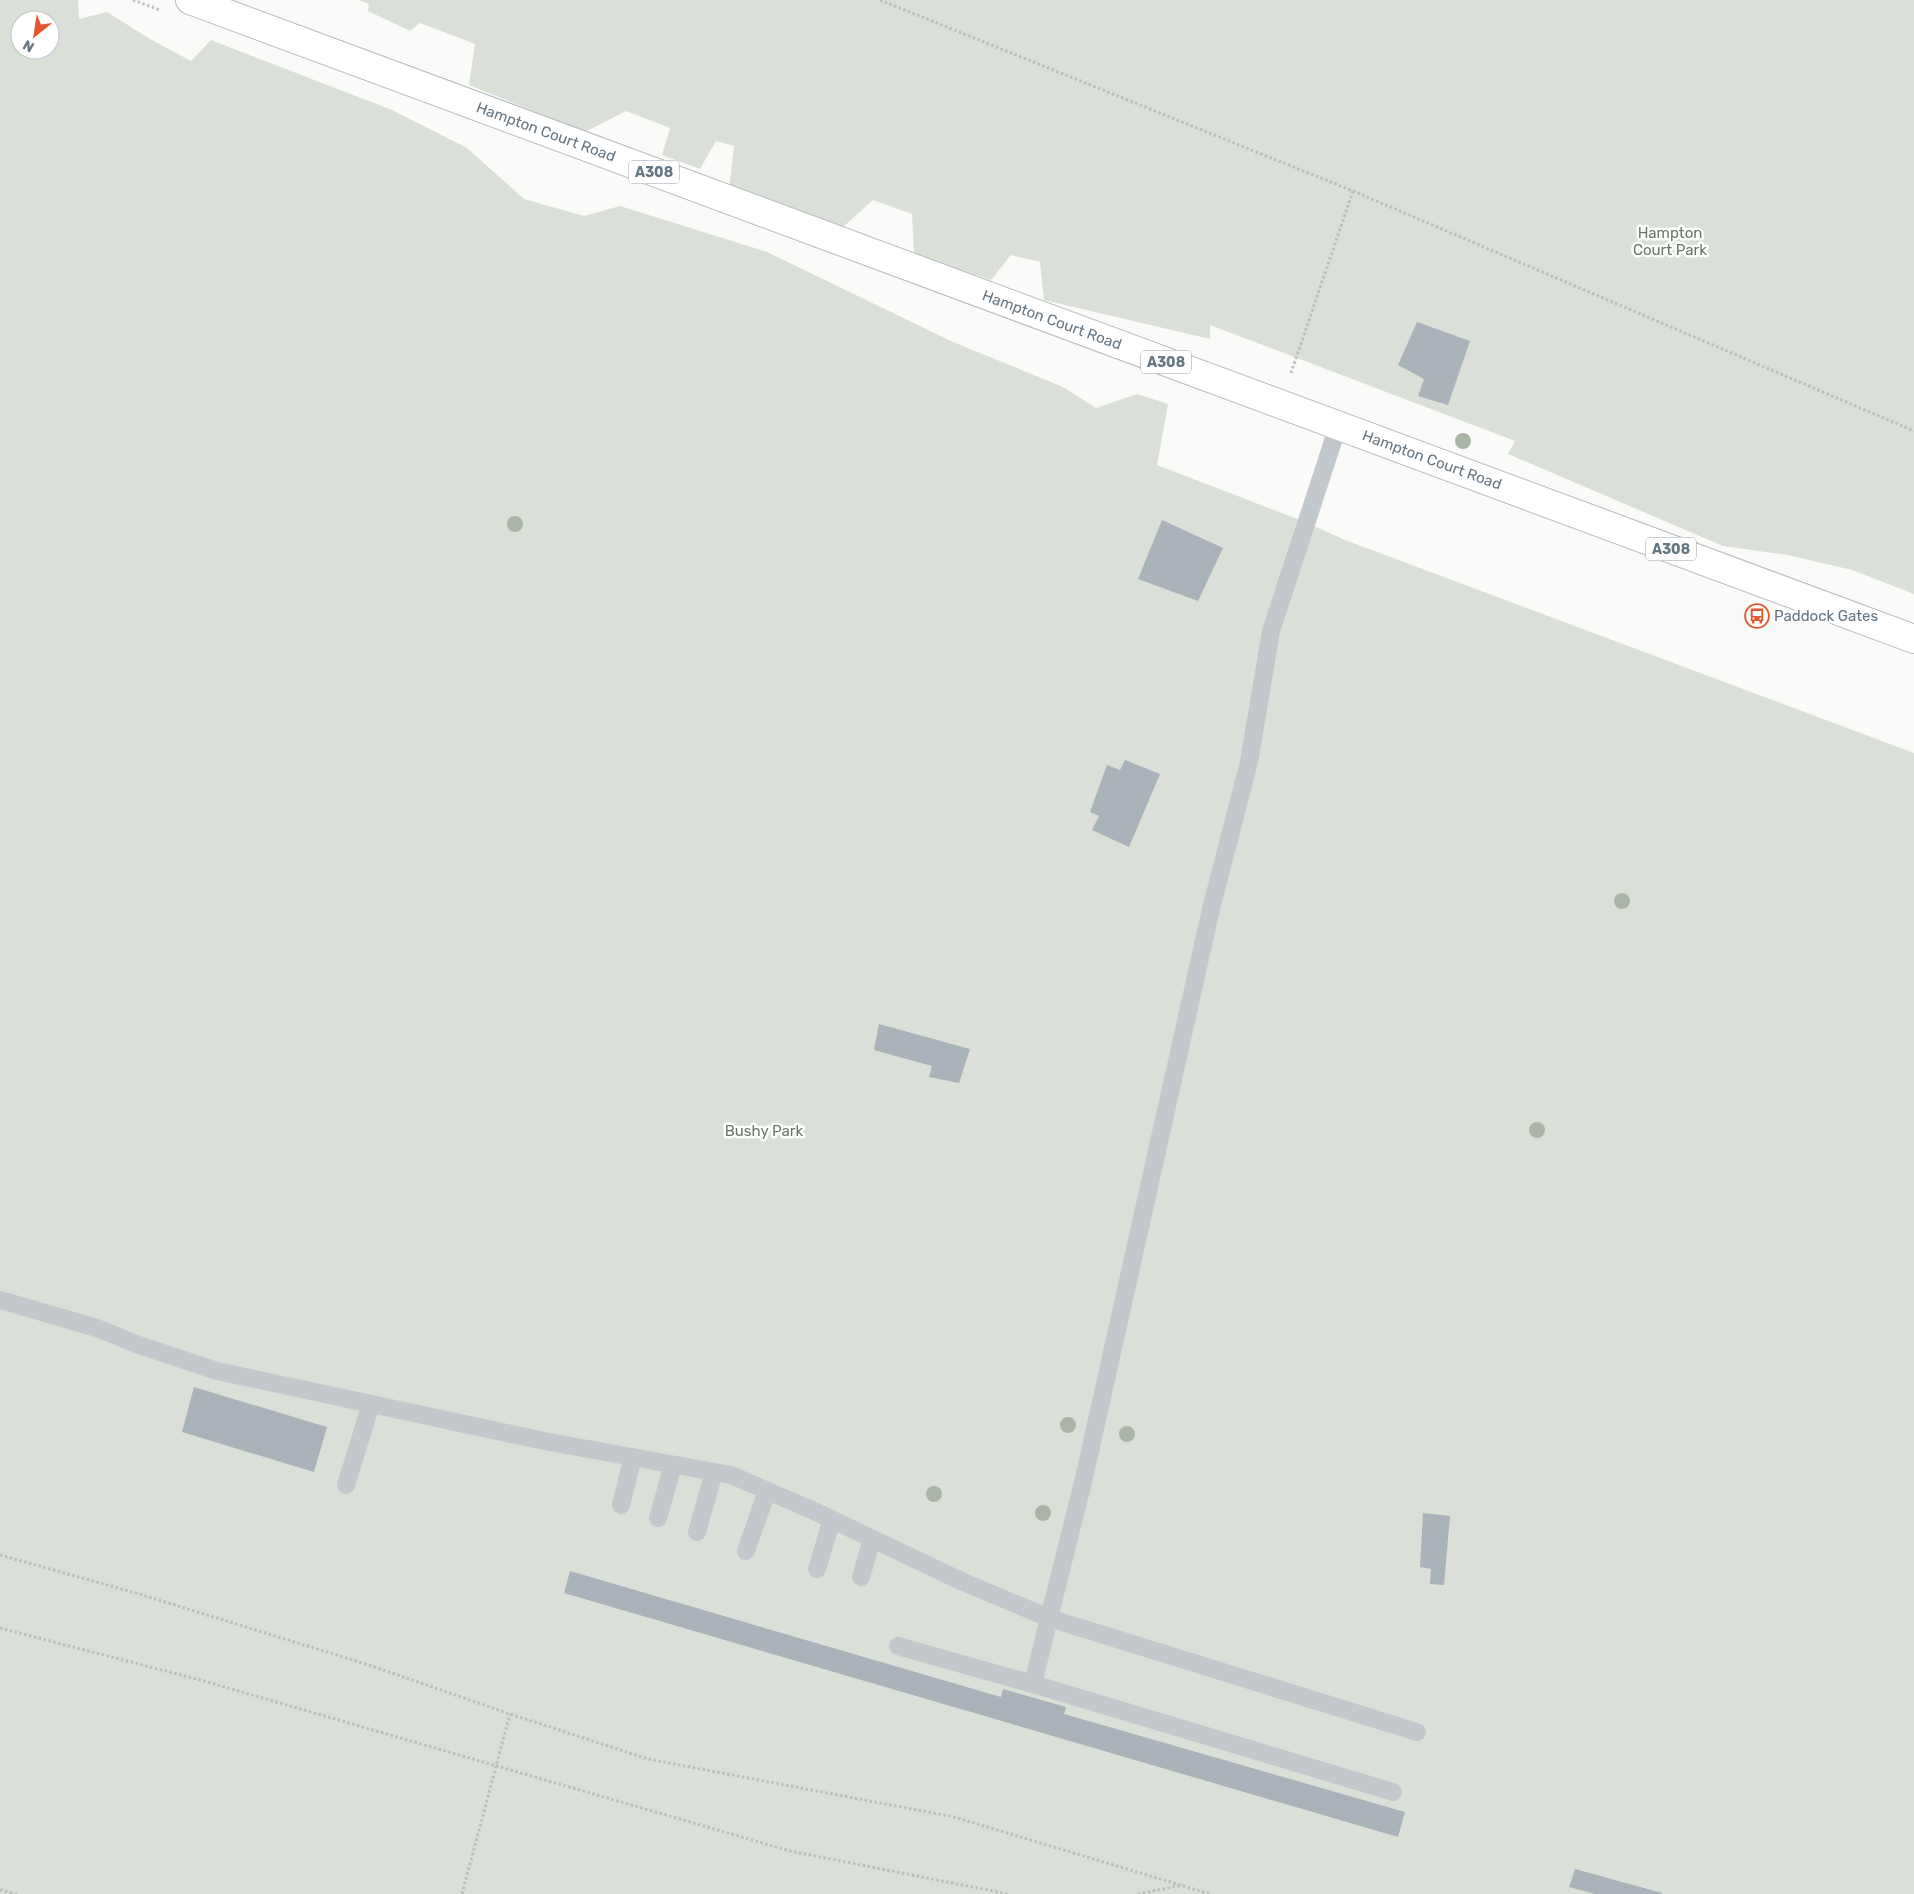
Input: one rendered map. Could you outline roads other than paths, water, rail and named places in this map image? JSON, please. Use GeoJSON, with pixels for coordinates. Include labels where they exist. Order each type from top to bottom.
{"type":"FeatureCollection","features":[{"type":"Feature","properties":{"kind":"main road","name":"Hampton Court Road"},"geometry":{"type":"LineString","coordinates":[[190,0],[1914,639]]}},
{"type":"Feature","properties":{"kind":"lane"},"geometry":{"type":"LineString","coordinates":[[1033,1684],[1084,1478],[1211,910],[1249,762],[1272,631],[1338,426]]}},
{"type":"Feature","properties":{"kind":"lane"},"geometry":{"type":"LineString","coordinates":[[0,1300],[97,1328],[136,1344],[217,1371],[544,1441],[731,1475],[832,1519],[962,1581],[1049,1618],[1417,1732]]}},
{"type":"Feature","properties":{"kind":"lane"},"geometry":{"type":"LineString","coordinates":[[346,1485],[371,1404]]}},
{"type":"Feature","properties":{"kind":"lane"},"geometry":{"type":"LineString","coordinates":[[621,1505],[633,1457]]}},
{"type":"Feature","properties":{"kind":"lane"},"geometry":{"type":"LineString","coordinates":[[658,1518],[672,1465]]}},
{"type":"Feature","properties":{"kind":"lane"},"geometry":{"type":"LineString","coordinates":[[697,1532],[714,1472]]}},
{"type":"Feature","properties":{"kind":"lane"},"geometry":{"type":"LineString","coordinates":[[746,1550],[767,1491]]}},
{"type":"Feature","properties":{"kind":"lane"},"geometry":{"type":"LineString","coordinates":[[817,1570],[832,1519]]}},
{"type":"Feature","properties":{"kind":"lane"},"geometry":{"type":"LineString","coordinates":[[861,1577],[872,1539]]}},
{"type":"Feature","properties":{"kind":"lane"},"geometry":{"type":"LineString","coordinates":[[898,1646],[1033,1684],[1393,1792]]}},
{"type":"Feature","properties":{"kind":"place","name":"Paddock Gates"},"geometry":{"type":"Point","coordinates":[1757,616]}},
{"type":"Feature","properties":{"kind":"park label","name":"Hampton Court Park"},"geometry":{"type":"Point","coordinates":[1670,242]}},
{"type":"Feature","properties":{"kind":"park label","name":"Bushy Park"},"geometry":{"type":"Point","coordinates":[764,1131]}}]}
